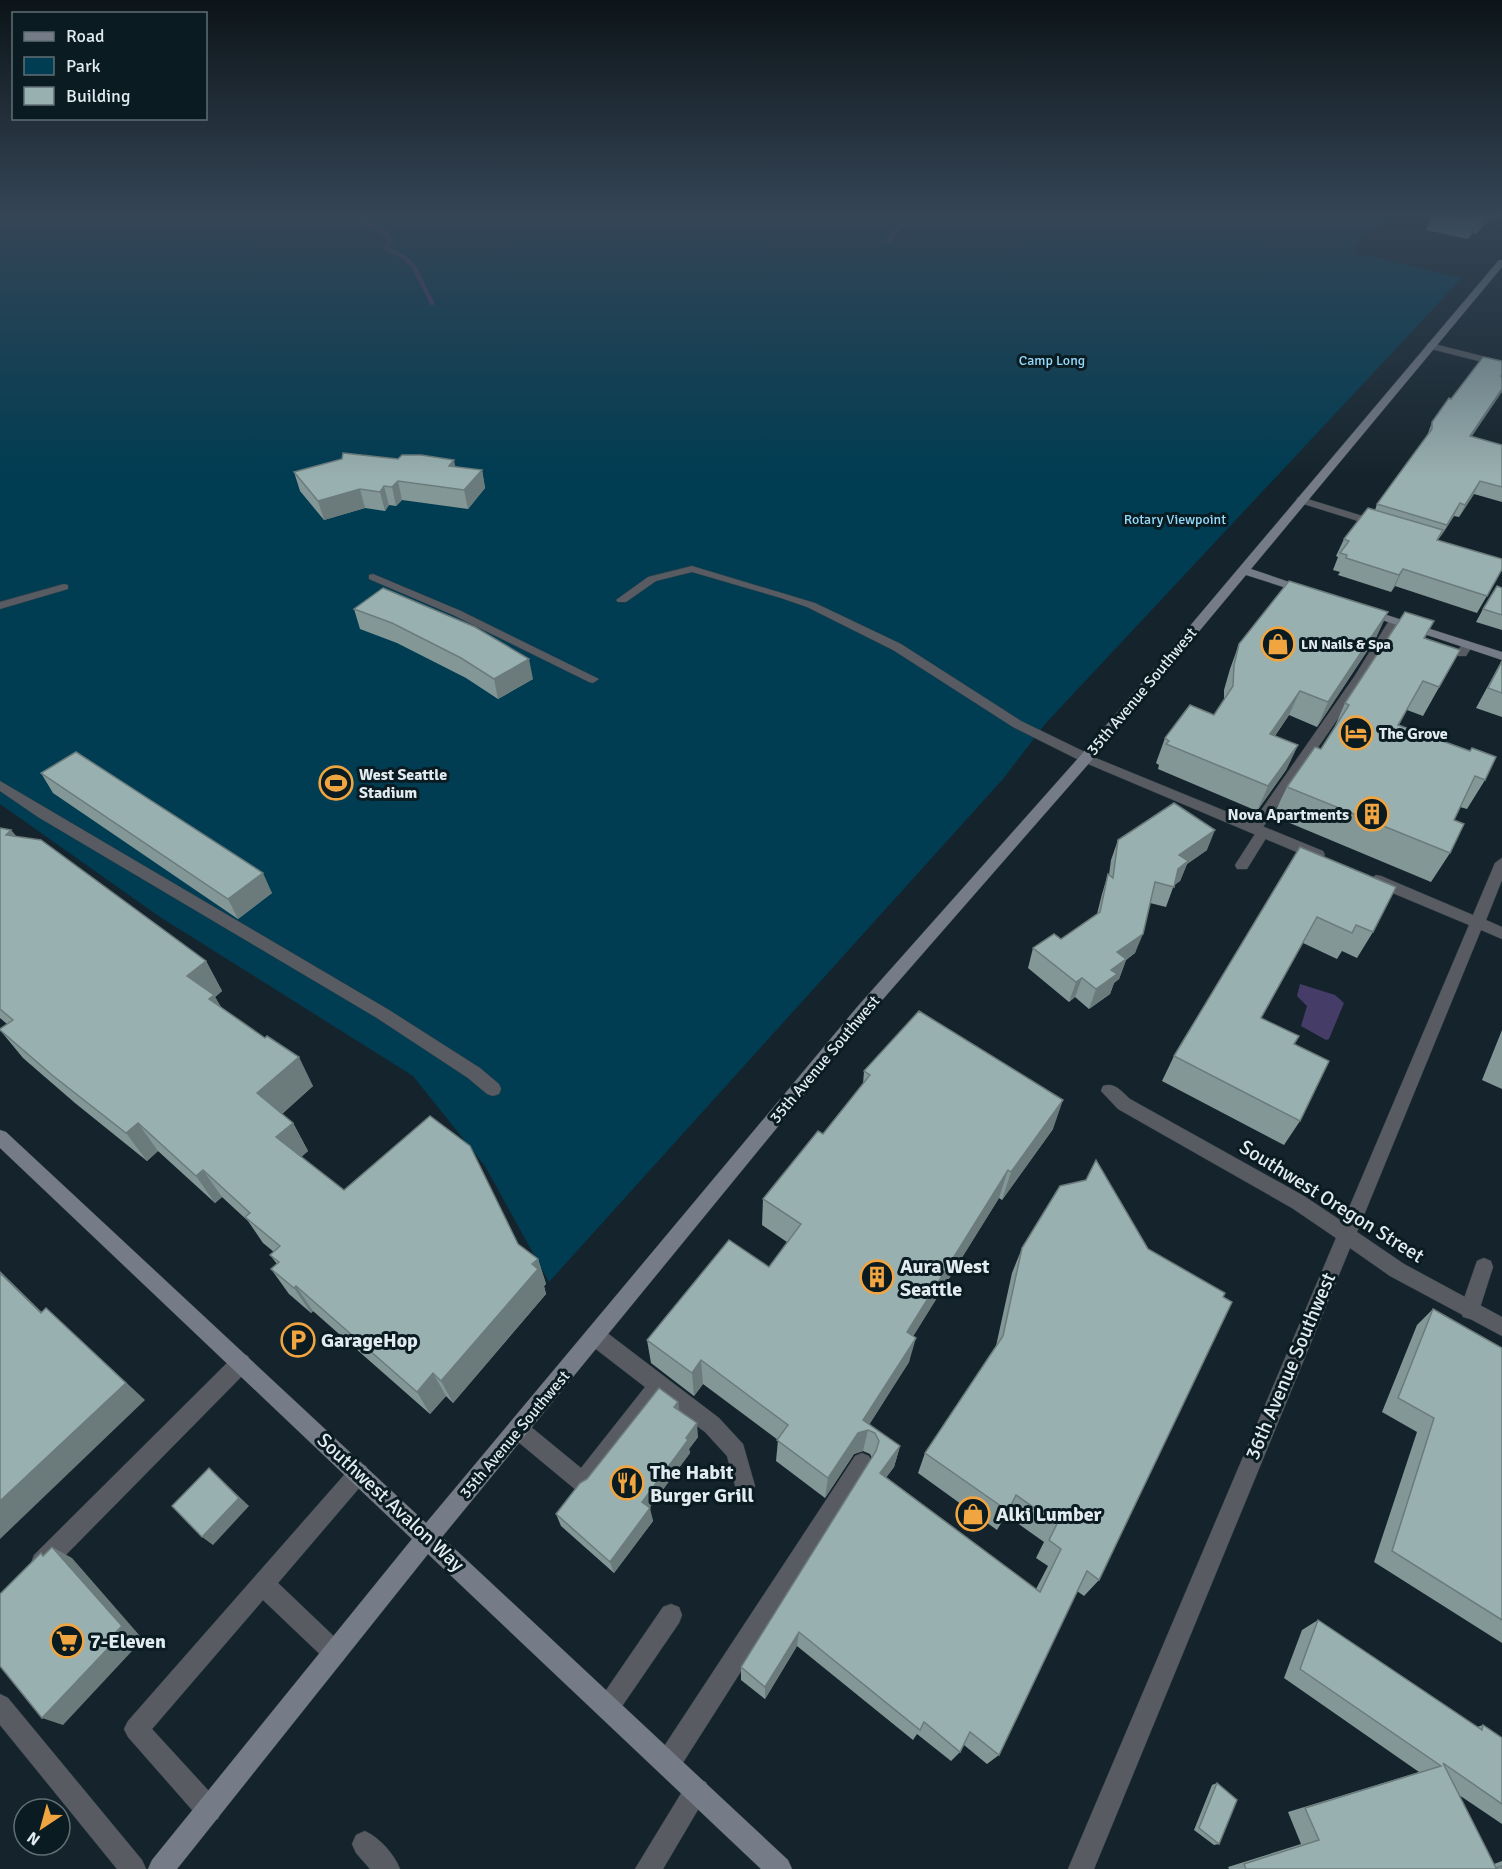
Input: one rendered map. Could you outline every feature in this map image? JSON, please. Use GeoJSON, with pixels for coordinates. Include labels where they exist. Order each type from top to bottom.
{"type":"FeatureCollection","features":[{"type":"Feature","properties":{"kind":"main road","name":"35th Avenue Southwest"},"geometry":{"type":"LineString","coordinates":[[168,1866],[209,1810],[428,1537],[864,1010],[1086,758],[1468,302]]}},
{"type":"Feature","properties":{"kind":"main road"},"geometry":{"type":"LineString","coordinates":[[1243,570],[1321,596]]}},
{"type":"Feature","properties":{"kind":"main road"},"geometry":{"type":"LineString","coordinates":[[1352,607],[1465,649],[1502,656]]}},
{"type":"Feature","properties":{"kind":"main road","name":"Southwest Avalon Way"},"geometry":{"type":"LineString","coordinates":[[0,1137],[779,1869]]}},
{"type":"Feature","properties":{"kind":"street"},"geometry":{"type":"LineString","coordinates":[[1430,346],[1502,364]]}},
{"type":"Feature","properties":{"kind":"street"},"geometry":{"type":"LineString","coordinates":[[1301,500],[1390,528]]}},
{"type":"Feature","properties":{"kind":"street"},"geometry":{"type":"LineString","coordinates":[[622,600],[652,579],[692,569],[811,605],[925,662],[1017,724],[1086,758],[1329,860]]}},
{"type":"Feature","properties":{"kind":"street"},"geometry":{"type":"LineString","coordinates":[[373,577],[457,613],[593,679]]}},
{"type":"Feature","properties":{"kind":"street"},"geometry":{"type":"LineString","coordinates":[[0,606],[64,587]]}},
{"type":"Feature","properties":{"kind":"street"},"geometry":{"type":"LineString","coordinates":[[1242,866],[1259,830],[1360,678],[1394,621]]}},
{"type":"Feature","properties":{"kind":"street"},"geometry":{"type":"LineString","coordinates":[[0,785],[43,813],[383,1014],[474,1073],[493,1089]]}},
{"type":"Feature","properties":{"kind":"street","name":"36th Avenue Southwest"},"geometry":{"type":"LineString","coordinates":[[1081,1869],[1502,863]]}},
{"type":"Feature","properties":{"kind":"street"},"geometry":{"type":"LineString","coordinates":[[1362,874],[1502,933]]}},
{"type":"Feature","properties":{"kind":"street","name":"Southwest Oregon Street"},"geometry":{"type":"LineString","coordinates":[[1110,1091],[1124,1104],[1298,1202],[1397,1270],[1502,1327]]}},
{"type":"Feature","properties":{"kind":"street"},"geometry":{"type":"LineString","coordinates":[[1470,1310],[1484,1267]]}},
{"type":"Feature","properties":{"kind":"street"},"geometry":{"type":"LineString","coordinates":[[595,1336],[712,1425],[736,1451],[744,1486]]}},
{"type":"Feature","properties":{"kind":"street"},"geometry":{"type":"LineString","coordinates":[[25,1580],[241,1363]]}},
{"type":"Feature","properties":{"kind":"street"},"geometry":{"type":"LineString","coordinates":[[518,1429],[583,1483],[659,1385]]}},
{"type":"Feature","properties":{"kind":"street"},"geometry":{"type":"LineString","coordinates":[[668,1763],[862,1463]]}},
{"type":"Feature","properties":{"kind":"street"},"geometry":{"type":"LineString","coordinates":[[209,1810],[136,1729],[359,1473]]}},
{"type":"Feature","properties":{"kind":"street"},"geometry":{"type":"LineString","coordinates":[[263,1584],[335,1653]]}},
{"type":"Feature","properties":{"kind":"street"},"geometry":{"type":"LineString","coordinates":[[608,1707],[671,1615]]}},
{"type":"Feature","properties":{"kind":"street"},"geometry":{"type":"LineString","coordinates":[[0,1706],[133,1869]]}},
{"type":"Feature","properties":{"kind":"street"},"geometry":{"type":"LineString","coordinates":[[648,1869],[697,1791]]}},
{"type":"Feature","properties":{"kind":"street"},"geometry":{"type":"LineString","coordinates":[[365,1844],[387,1869]]}},
{"type":"Feature","properties":{"kind":"green space"},"geometry":{"type":"Polygon","coordinates":[[[0,302],[1439,302],[1046,723],[1003,779],[549,1282],[485,1166],[413,1076],[160,917],[0,804],[0,302]]]}},
{"type":"Feature","properties":{"kind":"shaded area"},"geometry":{"type":"Polygon","coordinates":[[[1300,984],[1335,995],[1344,1003],[1329,1039],[1326,1040],[1301,1026],[1307,1006],[1297,996],[1300,984]]]}},
{"type":"Feature","properties":{"kind":"building"},"geometry":{"type":"Polygon","coordinates":[[[1483,357],[1502,361],[1502,389],[1470,436],[1502,445],[1502,487],[1480,481],[1465,505],[1460,503],[1447,525],[1377,504],[1432,429],[1432,422],[1449,398],[1451,399],[1483,357]]]}},
{"type":"Feature","properties":{"kind":"building"},"geometry":{"type":"Polygon","coordinates":[[[343,453],[398,459],[402,455],[421,455],[454,460],[449,466],[482,470],[464,490],[398,481],[392,487],[384,486],[380,492],[360,489],[318,501],[294,472],[342,459],[343,453]]]}},
{"type":"Feature","properties":{"kind":"building"},"geometry":{"type":"Polygon","coordinates":[[[1368,508],[1443,530],[1437,540],[1502,559],[1502,569],[1487,596],[1403,569],[1399,575],[1346,558],[1347,555],[1340,553],[1349,541],[1344,539],[1368,508]]]}},
{"type":"Feature","properties":{"kind":"building"},"geometry":{"type":"Polygon","coordinates":[[[1289,581],[1388,612],[1328,702],[1300,691],[1270,734],[1298,745],[1268,786],[1166,744],[1169,741],[1165,738],[1190,705],[1214,715],[1233,686],[1234,665],[1239,644],[1289,581]]]}},
{"type":"Feature","properties":{"kind":"building"},"geometry":{"type":"Polygon","coordinates":[[[1497,586],[1502,588],[1502,615],[1483,609],[1497,586]]]}},
{"type":"Feature","properties":{"kind":"building"},"geometry":{"type":"Polygon","coordinates":[[[383,588],[475,627],[529,659],[494,679],[461,658],[392,623],[354,609],[383,588]]]}},
{"type":"Feature","properties":{"kind":"building"},"geometry":{"type":"Polygon","coordinates":[[[1405,612],[1434,621],[1424,638],[1460,650],[1439,687],[1423,681],[1398,725],[1470,751],[1472,748],[1496,757],[1485,780],[1475,776],[1454,820],[1464,824],[1450,853],[1287,787],[1315,747],[1321,749],[1349,705],[1345,703],[1405,612]]]}},
{"type":"Feature","properties":{"kind":"building"},"geometry":{"type":"Polygon","coordinates":[[[1502,661],[1502,693],[1488,688],[1502,661]]]}},
{"type":"Feature","properties":{"kind":"building"},"geometry":{"type":"Polygon","coordinates":[[[76,752],[263,873],[228,899],[41,773],[76,752]]]}},
{"type":"Feature","properties":{"kind":"building"},"geometry":{"type":"Polygon","coordinates":[[[1174,803],[1215,830],[1179,855],[1188,861],[1178,869],[1174,887],[1155,882],[1143,934],[1117,952],[1126,959],[1111,970],[1117,974],[1096,989],[1082,978],[1076,982],[1033,948],[1054,934],[1061,939],[1100,912],[1108,874],[1113,878],[1118,840],[1174,803]]]}},
{"type":"Feature","properties":{"kind":"building"},"geometry":{"type":"Polygon","coordinates":[[[0,828],[11,830],[6,835],[41,840],[206,961],[187,976],[214,995],[209,999],[265,1038],[267,1036],[299,1057],[257,1093],[293,1123],[276,1137],[344,1190],[430,1116],[470,1146],[518,1244],[538,1259],[532,1264],[538,1269],[441,1381],[433,1373],[417,1392],[296,1286],[294,1288],[271,1269],[279,1262],[270,1255],[280,1246],[245,1217],[250,1213],[203,1170],[196,1176],[138,1123],[126,1133],[52,1075],[0,1030],[13,1020],[0,1009],[0,828]]]}},
{"type":"Feature","properties":{"kind":"building"},"geometry":{"type":"Polygon","coordinates":[[[1300,847],[1396,887],[1373,932],[1356,925],[1352,933],[1317,917],[1261,1018],[1299,1036],[1294,1044],[1329,1061],[1300,1121],[1174,1056],[1300,847]]]}},
{"type":"Feature","properties":{"kind":"building"},"geometry":{"type":"Polygon","coordinates":[[[919,1011],[1063,1100],[1011,1172],[1008,1170],[907,1332],[916,1338],[863,1420],[900,1446],[880,1473],[1040,1592],[1061,1549],[1049,1540],[1057,1524],[1016,1495],[1008,1511],[925,1453],[1003,1336],[1022,1248],[1060,1186],[1086,1180],[1096,1160],[1148,1249],[1225,1293],[1223,1297],[1232,1302],[1099,1580],[1087,1571],[999,1755],[970,1732],[960,1752],[924,1722],[920,1730],[799,1632],[765,1687],[741,1667],[876,1451],[879,1441],[875,1433],[868,1430],[858,1433],[828,1478],[777,1440],[788,1425],[701,1360],[692,1373],[647,1340],[729,1240],[769,1267],[801,1224],[763,1199],[818,1131],[823,1134],[870,1075],[864,1071],[919,1011]]]}},
{"type":"Feature","properties":{"kind":"building"},"geometry":{"type":"Polygon","coordinates":[[[0,1273],[41,1313],[46,1308],[126,1383],[0,1501],[0,1273]]]}},
{"type":"Feature","properties":{"kind":"building"},"geometry":{"type":"Polygon","coordinates":[[[1433,1309],[1502,1348],[1502,1620],[1392,1551],[1434,1418],[1398,1398],[1433,1309]]]}},
{"type":"Feature","properties":{"kind":"building","name":"The Habit Burger Grill"},"geometry":{"type":"Polygon","coordinates":[[[659,1388],[678,1402],[674,1407],[697,1423],[686,1438],[688,1440],[642,1502],[650,1508],[610,1562],[556,1514],[580,1483],[587,1479],[659,1388]]]}},
{"type":"Feature","properties":{"kind":"building"},"geometry":{"type":"Polygon","coordinates":[[[209,1468],[239,1498],[202,1537],[172,1506],[209,1468]]]}},
{"type":"Feature","properties":{"kind":"building","name":"7-Eleven"},"geometry":{"type":"Polygon","coordinates":[[[52,1547],[122,1626],[110,1638],[114,1642],[42,1718],[0,1666],[0,1594],[41,1553],[43,1556],[52,1547]]]}},
{"type":"Feature","properties":{"kind":"building"},"geometry":{"type":"Polygon","coordinates":[[[1318,1620],[1482,1730],[1483,1725],[1502,1738],[1502,1804],[1443,1763],[1496,1868],[1502,1866],[1502,1869],[1246,1869],[1244,1864],[1319,1840],[1305,1808],[1441,1766],[1300,1669],[1318,1620]]]}},
{"type":"Feature","properties":{"kind":"building"},"geometry":{"type":"Polygon","coordinates":[[[1217,1783],[1237,1800],[1219,1844],[1199,1828],[1217,1783]]]}},
{"type":"Feature","properties":{"kind":"place","name":"LN Nails & Spa"},"geometry":{"type":"Point","coordinates":[1278,644]}},
{"type":"Feature","properties":{"kind":"place","name":"The Grove"},"geometry":{"type":"Point","coordinates":[1356,733]}},
{"type":"Feature","properties":{"kind":"place","name":"West Seattle Stadium"},"geometry":{"type":"Point","coordinates":[336,783]}},
{"type":"Feature","properties":{"kind":"place","name":"Nova Apartments"},"geometry":{"type":"Point","coordinates":[1372,814]}},
{"type":"Feature","properties":{"kind":"place","name":"Aura West Seattle"},"geometry":{"type":"Point","coordinates":[877,1277]}},
{"type":"Feature","properties":{"kind":"place","name":"GarageHop"},"geometry":{"type":"Point","coordinates":[298,1340]}},
{"type":"Feature","properties":{"kind":"place","name":"The Habit Burger Grill"},"geometry":{"type":"Point","coordinates":[627,1483]}},
{"type":"Feature","properties":{"kind":"place","name":"Alki Lumber"},"geometry":{"type":"Point","coordinates":[973,1514]}},
{"type":"Feature","properties":{"kind":"place","name":"7-Eleven"},"geometry":{"type":"Point","coordinates":[67,1641]}},
{"type":"Feature","properties":{"kind":"park label","name":"Camp Long"},"geometry":{"type":"Point","coordinates":[1052,360]}},
{"type":"Feature","properties":{"kind":"park label","name":"Rotary Viewpoint"},"geometry":{"type":"Point","coordinates":[1175,519]}}]}
